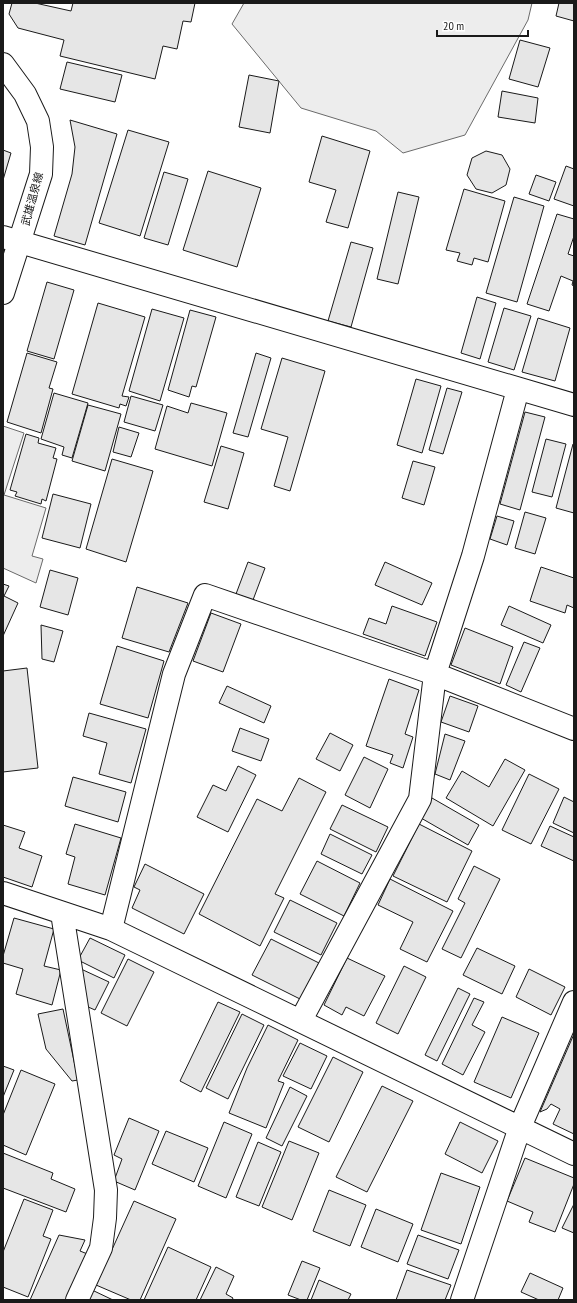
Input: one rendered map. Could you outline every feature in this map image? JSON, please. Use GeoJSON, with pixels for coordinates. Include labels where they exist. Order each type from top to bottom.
{"type":"FeatureCollection","features":[{"type":"Feature","properties":{"kind":"street","name":"武雄温泉線"},"geometry":{"type":"LineString","coordinates":[[3,64],[25,94],[38,121],[42,147],[41,174],[12,240],[3,292]]}},
{"type":"Feature","properties":{"kind":"street"},"geometry":{"type":"LineString","coordinates":[[12,240],[574,405]]}},
{"type":"Feature","properties":{"kind":"street"},"geometry":{"type":"LineString","coordinates":[[300,1020],[420,799],[435,674],[472,556],[518,389]]}},
{"type":"Feature","properties":{"kind":"street"},"geometry":{"type":"LineString","coordinates":[[111,929],[174,674],[205,595],[435,674],[574,729]]}},
{"type":"Feature","properties":{"kind":"street"},"geometry":{"type":"LineString","coordinates":[[3,893],[111,929],[574,1154]]}},
{"type":"Feature","properties":{"kind":"street"},"geometry":{"type":"LineString","coordinates":[[62,913],[106,1190],[105,1218],[101,1248],[77,1300]]}},
{"type":"Feature","properties":{"kind":"street"},"geometry":{"type":"LineString","coordinates":[[463,1300],[520,1127],[574,1002]]}},
{"type":"Feature","properties":{"kind":"shaded area"},"geometry":{"type":"Polygon","coordinates":[[[244,3],[532,3],[528,20],[465,135],[403,153],[376,131],[301,108],[232,24],[244,3]]]}},
{"type":"Feature","properties":{"kind":"shaded area"},"geometry":{"type":"Polygon","coordinates":[[[3,426],[24,433],[4,495],[46,508],[32,556],[43,559],[36,583],[3,568],[3,426]]]}},
{"type":"Feature","properties":{"kind":"building"},"geometry":{"type":"Polygon","coordinates":[[[12,3],[35,3],[71,11],[73,3],[195,3],[191,22],[183,21],[177,49],[163,46],[155,79],[60,56],[64,40],[18,28],[9,14],[12,3]]]}},
{"type":"Feature","properties":{"kind":"building"},"geometry":{"type":"Polygon","coordinates":[[[559,3],[574,3],[574,21],[556,16],[559,3]]]}},
{"type":"Feature","properties":{"kind":"building"},"geometry":{"type":"Polygon","coordinates":[[[520,40],[550,48],[538,87],[509,79],[520,40]]]}},
{"type":"Feature","properties":{"kind":"building"},"geometry":{"type":"Polygon","coordinates":[[[67,62],[122,75],[115,102],[60,89],[67,62]]]}},
{"type":"Feature","properties":{"kind":"building"},"geometry":{"type":"Polygon","coordinates":[[[249,75],[279,81],[270,133],[239,127],[249,75]]]}},
{"type":"Feature","properties":{"kind":"building"},"geometry":{"type":"Polygon","coordinates":[[[502,91],[538,98],[535,123],[498,117],[502,91]]]}},
{"type":"Feature","properties":{"kind":"building"},"geometry":{"type":"Polygon","coordinates":[[[70,120],[117,134],[85,245],[54,236],[72,174],[75,147],[70,120]]]}},
{"type":"Feature","properties":{"kind":"building"},"geometry":{"type":"Polygon","coordinates":[[[128,130],[169,142],[140,236],[99,223],[128,130]]]}},
{"type":"Feature","properties":{"kind":"building"},"geometry":{"type":"Polygon","coordinates":[[[322,136],[370,151],[348,228],[326,222],[336,190],[309,182],[322,136]]]}},
{"type":"Feature","properties":{"kind":"building"},"geometry":{"type":"Polygon","coordinates":[[[3,150],[11,153],[3,180],[3,150]]]}},
{"type":"Feature","properties":{"kind":"building"},"geometry":{"type":"Polygon","coordinates":[[[486,151],[502,155],[510,169],[506,185],[492,193],[476,189],[467,175],[472,158],[486,151]]]}},
{"type":"Feature","properties":{"kind":"building"},"geometry":{"type":"Polygon","coordinates":[[[566,166],[574,169],[574,206],[554,199],[566,166]]]}},
{"type":"Feature","properties":{"kind":"building"},"geometry":{"type":"Polygon","coordinates":[[[208,171],[261,188],[237,267],[183,250],[208,171]]]}},
{"type":"Feature","properties":{"kind":"building"},"geometry":{"type":"Polygon","coordinates":[[[164,172],[188,179],[168,245],[144,238],[164,172]]]}},
{"type":"Feature","properties":{"kind":"building"},"geometry":{"type":"Polygon","coordinates":[[[536,175],[556,182],[549,201],[529,194],[536,175]]]}},
{"type":"Feature","properties":{"kind":"building"},"geometry":{"type":"Polygon","coordinates":[[[464,189],[505,201],[488,262],[474,258],[472,265],[457,261],[460,253],[446,250],[464,189]]]}},
{"type":"Feature","properties":{"kind":"building"},"geometry":{"type":"Polygon","coordinates":[[[398,192],[419,197],[398,284],[377,279],[398,192]]]}},
{"type":"Feature","properties":{"kind":"building"},"geometry":{"type":"Polygon","coordinates":[[[514,197],[544,206],[517,302],[486,293],[514,197]]]}},
{"type":"Feature","properties":{"kind":"building"},"geometry":{"type":"Polygon","coordinates":[[[557,214],[574,219],[574,236],[568,254],[574,256],[574,286],[572,285],[573,281],[561,276],[549,311],[527,304],[557,214]]]}},
{"type":"Feature","properties":{"kind":"building"},"geometry":{"type":"Polygon","coordinates":[[[351,242],[373,248],[351,327],[328,321],[351,242]]]}},
{"type":"Feature","properties":{"kind":"building"},"geometry":{"type":"Polygon","coordinates":[[[47,282],[74,290],[54,359],[27,351],[47,282]]]}},
{"type":"Feature","properties":{"kind":"building"},"geometry":{"type":"Polygon","coordinates":[[[477,297],[496,303],[480,359],[461,353],[477,297]]]}},
{"type":"Feature","properties":{"kind":"building"},"geometry":{"type":"Polygon","coordinates":[[[98,303],[145,317],[122,396],[129,397],[126,406],[120,404],[119,408],[72,394],[98,303]]]}},
{"type":"Feature","properties":{"kind":"building"},"geometry":{"type":"Polygon","coordinates":[[[504,308],[531,316],[514,370],[488,362],[504,308]]]}},
{"type":"Feature","properties":{"kind":"building"},"geometry":{"type":"Polygon","coordinates":[[[152,309],[184,318],[160,401],[129,391],[152,309]]]}},
{"type":"Feature","properties":{"kind":"building"},"geometry":{"type":"Polygon","coordinates":[[[190,310],[216,317],[196,387],[192,386],[189,397],[168,390],[190,310]]]}},
{"type":"Feature","properties":{"kind":"building"},"geometry":{"type":"Polygon","coordinates":[[[538,318],[570,328],[555,381],[522,372],[538,318]]]}},
{"type":"Feature","properties":{"kind":"building"},"geometry":{"type":"Polygon","coordinates":[[[27,353],[57,362],[49,388],[53,389],[41,433],[7,422],[27,353]]]}},
{"type":"Feature","properties":{"kind":"building"},"geometry":{"type":"Polygon","coordinates":[[[256,353],[271,358],[248,437],[233,433],[256,353]]]}},
{"type":"Feature","properties":{"kind":"building"},"geometry":{"type":"Polygon","coordinates":[[[282,358],[325,371],[290,491],[274,486],[288,437],[261,429],[282,358]]]}},
{"type":"Feature","properties":{"kind":"building"},"geometry":{"type":"Polygon","coordinates":[[[416,379],[441,386],[422,453],[397,445],[416,379]]]}},
{"type":"Feature","properties":{"kind":"building"},"geometry":{"type":"Polygon","coordinates":[[[447,388],[462,392],[443,454],[429,450],[447,388]]]}},
{"type":"Feature","properties":{"kind":"building"},"geometry":{"type":"Polygon","coordinates":[[[54,393],[88,403],[72,458],[62,455],[64,447],[41,439],[54,393]]]}},
{"type":"Feature","properties":{"kind":"building"},"geometry":{"type":"Polygon","coordinates":[[[131,396],[163,405],[155,431],[124,422],[131,396]]]}},
{"type":"Feature","properties":{"kind":"building"},"geometry":{"type":"Polygon","coordinates":[[[191,403],[227,413],[212,466],[155,449],[167,406],[188,413],[191,403]]]}},
{"type":"Feature","properties":{"kind":"building"},"geometry":{"type":"Polygon","coordinates":[[[88,405],[121,414],[105,471],[72,461],[88,405]]]}},
{"type":"Feature","properties":{"kind":"building"},"geometry":{"type":"Polygon","coordinates":[[[525,412],[545,417],[520,510],[500,504],[525,412]]]}},
{"type":"Feature","properties":{"kind":"building"},"geometry":{"type":"Polygon","coordinates":[[[119,427],[139,433],[131,457],[113,452],[119,427]]]}},
{"type":"Feature","properties":{"kind":"building"},"geometry":{"type":"Polygon","coordinates":[[[26,434],[39,438],[38,443],[56,448],[53,458],[57,459],[46,501],[42,499],[41,504],[15,496],[17,492],[10,490],[26,434]]]}},
{"type":"Feature","properties":{"kind":"building"},"geometry":{"type":"Polygon","coordinates":[[[546,439],[566,444],[552,497],[532,492],[546,439]]]}},
{"type":"Feature","properties":{"kind":"building"},"geometry":{"type":"Polygon","coordinates":[[[573,444],[574,445],[574,513],[556,508],[573,444]]]}},
{"type":"Feature","properties":{"kind":"building"},"geometry":{"type":"Polygon","coordinates":[[[221,446],[244,453],[228,509],[204,502],[221,446]]]}},
{"type":"Feature","properties":{"kind":"building"},"geometry":{"type":"Polygon","coordinates":[[[112,459],[153,471],[126,562],[86,549],[112,459]]]}},
{"type":"Feature","properties":{"kind":"building"},"geometry":{"type":"Polygon","coordinates":[[[413,461],[435,467],[424,505],[402,498],[413,461]]]}},
{"type":"Feature","properties":{"kind":"building"},"geometry":{"type":"Polygon","coordinates":[[[53,494],[91,504],[80,548],[42,538],[53,494]]]}},
{"type":"Feature","properties":{"kind":"building"},"geometry":{"type":"Polygon","coordinates":[[[525,512],[546,518],[535,554],[515,548],[525,512]]]}},
{"type":"Feature","properties":{"kind":"building"},"geometry":{"type":"Polygon","coordinates":[[[497,516],[514,521],[507,545],[490,539],[497,516]]]}},
{"type":"Feature","properties":{"kind":"building"},"geometry":{"type":"Polygon","coordinates":[[[248,562],[265,568],[253,600],[236,594],[248,562]]]}},
{"type":"Feature","properties":{"kind":"building"},"geometry":{"type":"Polygon","coordinates":[[[385,562],[432,583],[422,605],[375,585],[385,562]]]}},
{"type":"Feature","properties":{"kind":"building"},"geometry":{"type":"Polygon","coordinates":[[[541,567],[574,578],[574,608],[567,605],[565,613],[530,601],[541,567]]]}},
{"type":"Feature","properties":{"kind":"building"},"geometry":{"type":"Polygon","coordinates":[[[50,570],[78,578],[68,615],[40,607],[50,570]]]}},
{"type":"Feature","properties":{"kind":"building"},"geometry":{"type":"Polygon","coordinates":[[[3,584],[9,586],[4,596],[18,603],[3,636],[3,584]]]}},
{"type":"Feature","properties":{"kind":"building"},"geometry":{"type":"Polygon","coordinates":[[[137,587],[188,603],[169,652],[122,638],[137,587]]]}},
{"type":"Feature","properties":{"kind":"building"},"geometry":{"type":"Polygon","coordinates":[[[392,606],[437,622],[425,656],[363,634],[369,618],[386,624],[392,606]]]}},
{"type":"Feature","properties":{"kind":"building"},"geometry":{"type":"Polygon","coordinates":[[[509,606],[551,625],[543,643],[501,625],[509,606]]]}},
{"type":"Feature","properties":{"kind":"building"},"geometry":{"type":"Polygon","coordinates":[[[211,613],[241,624],[223,672],[193,661],[211,613]]]}},
{"type":"Feature","properties":{"kind":"building"},"geometry":{"type":"Polygon","coordinates":[[[41,625],[63,631],[54,662],[42,659],[41,625]]]}},
{"type":"Feature","properties":{"kind":"building"},"geometry":{"type":"Polygon","coordinates":[[[465,628],[513,647],[500,684],[451,665],[465,628]]]}},
{"type":"Feature","properties":{"kind":"building"},"geometry":{"type":"Polygon","coordinates":[[[524,642],[540,648],[521,692],[506,685],[524,642]]]}},
{"type":"Feature","properties":{"kind":"building"},"geometry":{"type":"Polygon","coordinates":[[[117,646],[164,661],[148,718],[100,704],[117,646]]]}},
{"type":"Feature","properties":{"kind":"building"},"geometry":{"type":"Polygon","coordinates":[[[27,668],[38,768],[3,772],[3,671],[27,668]]]}},
{"type":"Feature","properties":{"kind":"building"},"geometry":{"type":"Polygon","coordinates":[[[389,679],[419,690],[405,734],[413,737],[403,768],[390,763],[393,755],[366,746],[389,679]]]}},
{"type":"Feature","properties":{"kind":"building"},"geometry":{"type":"Polygon","coordinates":[[[227,686],[271,706],[264,723],[219,703],[227,686]]]}},
{"type":"Feature","properties":{"kind":"building"},"geometry":{"type":"Polygon","coordinates":[[[450,696],[478,706],[469,732],[441,722],[450,696]]]}},
{"type":"Feature","properties":{"kind":"building"},"geometry":{"type":"Polygon","coordinates":[[[89,713],[146,729],[131,783],[99,774],[107,743],[83,736],[89,713]]]}},
{"type":"Feature","properties":{"kind":"building"},"geometry":{"type":"Polygon","coordinates":[[[240,728],[269,739],[261,761],[232,751],[240,728]]]}},
{"type":"Feature","properties":{"kind":"building"},"geometry":{"type":"Polygon","coordinates":[[[330,733],[353,745],[340,771],[316,759],[330,733]]]}},
{"type":"Feature","properties":{"kind":"building"},"geometry":{"type":"Polygon","coordinates":[[[445,734],[465,741],[450,780],[435,774],[445,734]]]}},
{"type":"Feature","properties":{"kind":"building"},"geometry":{"type":"Polygon","coordinates":[[[364,757],[388,769],[370,808],[345,795],[364,757]]]}},
{"type":"Feature","properties":{"kind":"building"},"geometry":{"type":"Polygon","coordinates":[[[505,759],[525,770],[493,826],[446,798],[462,771],[489,787],[505,759]]]}},
{"type":"Feature","properties":{"kind":"building"},"geometry":{"type":"Polygon","coordinates":[[[238,766],[256,775],[228,832],[197,817],[213,785],[226,791],[238,766]]]}},
{"type":"Feature","properties":{"kind":"building"},"geometry":{"type":"Polygon","coordinates":[[[529,774],[559,789],[531,844],[502,830],[529,774]]]}},
{"type":"Feature","properties":{"kind":"building"},"geometry":{"type":"Polygon","coordinates":[[[73,777],[126,792],[118,822],[65,806],[73,777]]]}},
{"type":"Feature","properties":{"kind":"building"},"geometry":{"type":"Polygon","coordinates":[[[299,778],[326,792],[275,894],[284,898],[260,946],[199,914],[257,799],[282,811],[299,778]]]}},
{"type":"Feature","properties":{"kind":"building"},"geometry":{"type":"Polygon","coordinates":[[[564,797],[574,802],[574,833],[553,823],[564,797]]]}},
{"type":"Feature","properties":{"kind":"building"},"geometry":{"type":"Polygon","coordinates":[[[432,798],[479,825],[468,845],[421,818],[432,798]]]}},
{"type":"Feature","properties":{"kind":"building"},"geometry":{"type":"Polygon","coordinates":[[[342,805],[388,827],[376,852],[330,829],[342,805]]]}},
{"type":"Feature","properties":{"kind":"building"},"geometry":{"type":"Polygon","coordinates":[[[75,824],[121,838],[105,895],[68,884],[75,857],[66,854],[75,824]]]}},
{"type":"Feature","properties":{"kind":"building"},"geometry":{"type":"Polygon","coordinates":[[[419,824],[472,851],[447,902],[393,876],[419,824]]]}},
{"type":"Feature","properties":{"kind":"building"},"geometry":{"type":"Polygon","coordinates":[[[3,825],[25,832],[19,848],[42,856],[32,887],[3,877],[3,825]]]}},
{"type":"Feature","properties":{"kind":"building"},"geometry":{"type":"Polygon","coordinates":[[[550,826],[574,837],[574,861],[541,846],[550,826]]]}},
{"type":"Feature","properties":{"kind":"building"},"geometry":{"type":"Polygon","coordinates":[[[330,834],[372,855],[362,874],[321,854],[330,834]]]}},
{"type":"Feature","properties":{"kind":"building"},"geometry":{"type":"Polygon","coordinates":[[[317,861],[360,883],[344,916],[300,894],[317,861]]]}},
{"type":"Feature","properties":{"kind":"building"},"geometry":{"type":"Polygon","coordinates":[[[145,864],[204,894],[184,934],[132,908],[140,890],[134,887],[145,864]]]}},
{"type":"Feature","properties":{"kind":"building"},"geometry":{"type":"Polygon","coordinates":[[[474,866],[500,879],[461,958],[442,949],[465,903],[458,899],[474,866]]]}},
{"type":"Feature","properties":{"kind":"building"},"geometry":{"type":"Polygon","coordinates":[[[390,879],[453,911],[427,962],[400,949],[413,922],[378,905],[390,879]]]}},
{"type":"Feature","properties":{"kind":"building"},"geometry":{"type":"Polygon","coordinates":[[[290,900],[337,923],[321,955],[274,932],[290,900]]]}},
{"type":"Feature","properties":{"kind":"building"},"geometry":{"type":"Polygon","coordinates":[[[14,918],[54,929],[44,966],[61,970],[52,1005],[16,994],[23,969],[3,963],[3,956],[14,918]]]}},
{"type":"Feature","properties":{"kind":"building"},"geometry":{"type":"Polygon","coordinates":[[[90,938],[125,955],[114,978],[78,960],[90,938]]]}},
{"type":"Feature","properties":{"kind":"building"},"geometry":{"type":"Polygon","coordinates":[[[271,939],[319,963],[300,999],[252,975],[271,939]]]}},
{"type":"Feature","properties":{"kind":"building"},"geometry":{"type":"Polygon","coordinates":[[[477,948],[515,966],[502,994],[463,975],[477,948]]]}},
{"type":"Feature","properties":{"kind":"building"},"geometry":{"type":"Polygon","coordinates":[[[347,958],[385,976],[364,1016],[346,1007],[342,1015],[324,1005],[347,958]]]}},
{"type":"Feature","properties":{"kind":"building"},"geometry":{"type":"Polygon","coordinates":[[[128,959],[154,972],[127,1026],[101,1013],[128,959]]]}},
{"type":"Feature","properties":{"kind":"building"},"geometry":{"type":"Polygon","coordinates":[[[404,966],[426,977],[398,1034],[376,1023],[404,966]]]}},
{"type":"Feature","properties":{"kind":"building"},"geometry":{"type":"Polygon","coordinates":[[[81,969],[109,982],[95,1010],[86,1006],[81,969]]]}},
{"type":"Feature","properties":{"kind":"building"},"geometry":{"type":"Polygon","coordinates":[[[529,969],[565,987],[551,1015],[516,997],[529,969]]]}},
{"type":"Feature","properties":{"kind":"building"},"geometry":{"type":"Polygon","coordinates":[[[458,988],[470,994],[437,1061],[425,1055],[458,988]]]}},
{"type":"Feature","properties":{"kind":"building"},"geometry":{"type":"Polygon","coordinates":[[[474,998],[484,1002],[472,1025],[485,1032],[463,1075],[442,1064],[474,998]]]}},
{"type":"Feature","properties":{"kind":"building"},"geometry":{"type":"Polygon","coordinates":[[[218,1002],[240,1012],[201,1092],[180,1081],[218,1002]]]}},
{"type":"Feature","properties":{"kind":"building"},"geometry":{"type":"Polygon","coordinates":[[[63,1009],[78,1080],[72,1081],[46,1049],[38,1014],[63,1009]]]}},
{"type":"Feature","properties":{"kind":"building"},"geometry":{"type":"Polygon","coordinates":[[[242,1014],[264,1025],[228,1099],[206,1088],[242,1014]]]}},
{"type":"Feature","properties":{"kind":"building"},"geometry":{"type":"Polygon","coordinates":[[[502,1017],[539,1033],[511,1098],[474,1082],[502,1017]]]}},
{"type":"Feature","properties":{"kind":"building"},"geometry":{"type":"Polygon","coordinates":[[[268,1025],[298,1040],[278,1081],[284,1083],[266,1128],[229,1113],[247,1068],[268,1025]]]}},
{"type":"Feature","properties":{"kind":"building"},"geometry":{"type":"Polygon","coordinates":[[[574,1034],[574,1134],[553,1124],[560,1109],[551,1104],[547,1109],[540,1112],[574,1034]]]}},
{"type":"Feature","properties":{"kind":"building"},"geometry":{"type":"Polygon","coordinates":[[[300,1043],[327,1056],[311,1089],[283,1076],[300,1043]]]}},
{"type":"Feature","properties":{"kind":"building"},"geometry":{"type":"Polygon","coordinates":[[[333,1057],[363,1072],[329,1142],[298,1127],[333,1057]]]}},
{"type":"Feature","properties":{"kind":"building"},"geometry":{"type":"Polygon","coordinates":[[[3,1066],[14,1070],[3,1097],[3,1066]]]}},
{"type":"Feature","properties":{"kind":"building"},"geometry":{"type":"Polygon","coordinates":[[[21,1070],[55,1084],[26,1155],[3,1145],[3,1115],[21,1070]]]}},
{"type":"Feature","properties":{"kind":"building"},"geometry":{"type":"Polygon","coordinates":[[[382,1086],[413,1101],[367,1192],[336,1177],[382,1086]]]}},
{"type":"Feature","properties":{"kind":"building"},"geometry":{"type":"Polygon","coordinates":[[[290,1087],[307,1096],[282,1146],[266,1138],[290,1087]]]}},
{"type":"Feature","properties":{"kind":"building"},"geometry":{"type":"Polygon","coordinates":[[[129,1118],[159,1131],[135,1190],[114,1181],[122,1159],[114,1155],[129,1118]]]}},
{"type":"Feature","properties":{"kind":"building"},"geometry":{"type":"Polygon","coordinates":[[[224,1122],[252,1134],[226,1198],[198,1186],[224,1122]]]}},
{"type":"Feature","properties":{"kind":"building"},"geometry":{"type":"Polygon","coordinates":[[[460,1122],[498,1141],[482,1173],[445,1154],[460,1122]]]}},
{"type":"Feature","properties":{"kind":"building"},"geometry":{"type":"Polygon","coordinates":[[[166,1131],[208,1148],[194,1182],[152,1164],[166,1131]]]}},
{"type":"Feature","properties":{"kind":"building"},"geometry":{"type":"Polygon","coordinates":[[[289,1141],[319,1153],[292,1220],[262,1207],[289,1141]]]}},
{"type":"Feature","properties":{"kind":"building"},"geometry":{"type":"Polygon","coordinates":[[[258,1142],[281,1152],[259,1206],[236,1197],[258,1142]]]}},
{"type":"Feature","properties":{"kind":"building"},"geometry":{"type":"Polygon","coordinates":[[[3,1153],[53,1173],[51,1179],[75,1189],[66,1212],[3,1188],[3,1153]]]}},
{"type":"Feature","properties":{"kind":"building"},"geometry":{"type":"Polygon","coordinates":[[[525,1158],[574,1178],[574,1184],[555,1232],[529,1222],[533,1212],[507,1201],[525,1158]]]}},
{"type":"Feature","properties":{"kind":"building"},"geometry":{"type":"Polygon","coordinates":[[[441,1173],[480,1187],[461,1244],[421,1230],[441,1173]]]}},
{"type":"Feature","properties":{"kind":"building"},"geometry":{"type":"Polygon","coordinates":[[[329,1190],[366,1205],[350,1246],[313,1231],[329,1190]]]}},
{"type":"Feature","properties":{"kind":"building"},"geometry":{"type":"Polygon","coordinates":[[[24,1199],[53,1210],[43,1236],[51,1239],[28,1297],[3,1287],[3,1252],[24,1199]]]}},
{"type":"Feature","properties":{"kind":"building"},"geometry":{"type":"Polygon","coordinates":[[[134,1201],[176,1219],[140,1300],[131,1300],[96,1285],[134,1201]]]}},
{"type":"Feature","properties":{"kind":"building"},"geometry":{"type":"Polygon","coordinates":[[[574,1204],[574,1233],[562,1228],[574,1204]]]}},
{"type":"Feature","properties":{"kind":"building"},"geometry":{"type":"Polygon","coordinates":[[[376,1209],[413,1224],[398,1262],[361,1247],[376,1209]]]}},
{"type":"Feature","properties":{"kind":"building"},"geometry":{"type":"Polygon","coordinates":[[[59,1235],[85,1240],[80,1251],[90,1255],[68,1300],[30,1300],[59,1235]]]}},
{"type":"Feature","properties":{"kind":"building"},"geometry":{"type":"Polygon","coordinates":[[[418,1235],[459,1250],[448,1279],[407,1264],[418,1235]]]}},
{"type":"Feature","properties":{"kind":"building"},"geometry":{"type":"Polygon","coordinates":[[[168,1247],[211,1267],[196,1300],[144,1300],[168,1247]]]}},
{"type":"Feature","properties":{"kind":"building"},"geometry":{"type":"Polygon","coordinates":[[[302,1261],[320,1268],[307,1300],[301,1300],[288,1295],[302,1261]]]}},
{"type":"Feature","properties":{"kind":"building"},"geometry":{"type":"Polygon","coordinates":[[[216,1267],[234,1276],[226,1294],[233,1298],[232,1300],[200,1300],[216,1267]]]}},
{"type":"Feature","properties":{"kind":"building"},"geometry":{"type":"Polygon","coordinates":[[[407,1270],[451,1285],[445,1300],[396,1300],[407,1270]]]}},
{"type":"Feature","properties":{"kind":"building"},"geometry":{"type":"Polygon","coordinates":[[[530,1273],[563,1288],[558,1300],[539,1300],[521,1292],[530,1273]]]}},
{"type":"Feature","properties":{"kind":"building"},"geometry":{"type":"Polygon","coordinates":[[[319,1280],[351,1294],[348,1300],[311,1300],[319,1280]]]}},
{"type":"Feature","properties":{"kind":"building"},"geometry":{"type":"Polygon","coordinates":[[[92,1290],[113,1300],[87,1300],[92,1290]]]}}]}
